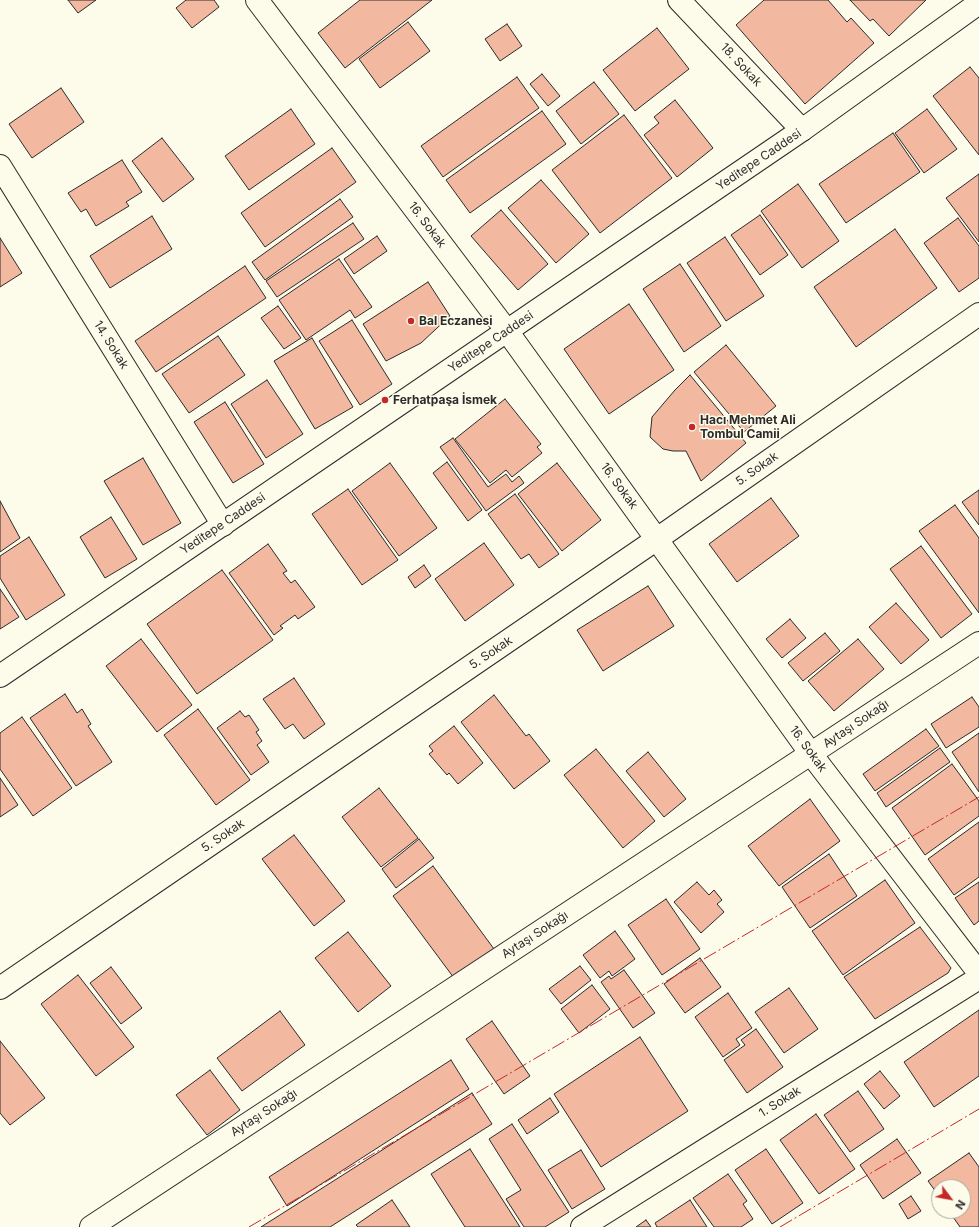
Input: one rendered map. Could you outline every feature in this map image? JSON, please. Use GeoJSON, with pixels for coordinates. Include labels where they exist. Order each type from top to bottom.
{"type":"FeatureCollection","features":[{"type":"Feature","properties":{"kind":"street","name":"16. Sokak"},"geometry":{"type":"LineString","coordinates":[[258,0],[507,331],[811,754],[979,974]]}},
{"type":"Feature","properties":{"kind":"street","name":"18. Sokak"},"geometry":{"type":"LineString","coordinates":[[679,0],[802,130]]}},
{"type":"Feature","properties":{"kind":"street","name":"Yeditepe Caddesi"},"geometry":{"type":"LineString","coordinates":[[0,676],[802,130],[979,3]]}},
{"type":"Feature","properties":{"kind":"street","name":"14. Sokak"},"geometry":{"type":"LineString","coordinates":[[0,166],[223,525]]}},
{"type":"Feature","properties":{"kind":"street","name":"5. Sokak"},"geometry":{"type":"LineString","coordinates":[[0,988],[657,539],[979,314]]}},
{"type":"Feature","properties":{"kind":"street","name":"Aytaşı Sokağı"},"geometry":{"type":"LineString","coordinates":[[91,1227],[979,643]]}},
{"type":"Feature","properties":{"kind":"street","name":"1. Sokak"},"geometry":{"type":"LineString","coordinates":[[582,1227],[979,978]]}},
{"type":"Feature","properties":{"kind":"building"},"geometry":{"type":"Polygon","coordinates":[[[68,0],[96,0],[78,13],[68,0]]]}},
{"type":"Feature","properties":{"kind":"building"},"geometry":{"type":"Polygon","coordinates":[[[186,0],[214,0],[219,7],[192,28],[176,8],[186,0]]]}},
{"type":"Feature","properties":{"kind":"building"},"geometry":{"type":"Polygon","coordinates":[[[360,0],[432,0],[345,68],[318,33],[360,0]]]}},
{"type":"Feature","properties":{"kind":"building"},"geometry":{"type":"Polygon","coordinates":[[[764,0],[828,0],[847,22],[851,18],[874,43],[805,104],[736,25],[764,0]]]}},
{"type":"Feature","properties":{"kind":"building"},"geometry":{"type":"Polygon","coordinates":[[[850,0],[926,0],[889,36],[873,19],[870,21],[850,0]]]}},
{"type":"Feature","properties":{"kind":"building"},"geometry":{"type":"Polygon","coordinates":[[[408,22],[430,51],[380,88],[359,59],[408,22]]]}},
{"type":"Feature","properties":{"kind":"building"},"geometry":{"type":"Polygon","coordinates":[[[507,24],[522,46],[500,61],[485,39],[507,24]]]}},
{"type":"Feature","properties":{"kind":"building"},"geometry":{"type":"Polygon","coordinates":[[[657,28],[689,69],[635,111],[603,70],[657,28]]]}},
{"type":"Feature","properties":{"kind":"building"},"geometry":{"type":"Polygon","coordinates":[[[970,67],[979,78],[979,155],[933,96],[970,67]]]}},
{"type":"Feature","properties":{"kind":"building"},"geometry":{"type":"Polygon","coordinates":[[[542,74],[560,96],[548,106],[530,84],[542,74]]]}},
{"type":"Feature","properties":{"kind":"building"},"geometry":{"type":"Polygon","coordinates":[[[517,77],[539,108],[443,177],[421,146],[517,77]]]}},
{"type":"Feature","properties":{"kind":"building"},"geometry":{"type":"Polygon","coordinates":[[[594,82],[619,114],[581,144],[556,111],[594,82]]]}},
{"type":"Feature","properties":{"kind":"building"},"geometry":{"type":"Polygon","coordinates":[[[61,88],[84,122],[32,158],[9,124],[61,88]]]}},
{"type":"Feature","properties":{"kind":"building"},"geometry":{"type":"Polygon","coordinates":[[[675,100],[713,148],[677,177],[644,135],[659,123],[654,117],[675,100]]]}},
{"type":"Feature","properties":{"kind":"building"},"geometry":{"type":"Polygon","coordinates":[[[291,109],[315,144],[249,190],[225,156],[291,109]]]}},
{"type":"Feature","properties":{"kind":"building"},"geometry":{"type":"Polygon","coordinates":[[[927,109],[957,149],[924,173],[895,133],[927,109]]]}},
{"type":"Feature","properties":{"kind":"building"},"geometry":{"type":"Polygon","coordinates":[[[542,111],[566,144],[470,213],[446,180],[542,111]]]}},
{"type":"Feature","properties":{"kind":"building"},"geometry":{"type":"Polygon","coordinates":[[[624,115],[672,178],[600,233],[552,170],[624,115]]]}},
{"type":"Feature","properties":{"kind":"building"},"geometry":{"type":"Polygon","coordinates":[[[893,133],[920,172],[846,223],[819,184],[893,133]]]}},
{"type":"Feature","properties":{"kind":"building"},"geometry":{"type":"Polygon","coordinates":[[[162,138],[194,179],[163,202],[132,161],[162,138]]]}},
{"type":"Feature","properties":{"kind":"building"},"geometry":{"type":"Polygon","coordinates":[[[332,148],[356,182],[265,247],[241,213],[332,148]]]}},
{"type":"Feature","properties":{"kind":"building"},"geometry":{"type":"Polygon","coordinates":[[[122,160],[142,192],[126,202],[129,206],[96,226],[86,209],[81,212],[68,193],[122,160]]]}},
{"type":"Feature","properties":{"kind":"building"},"geometry":{"type":"Polygon","coordinates":[[[979,174],[979,242],[946,198],[979,174]]]}},
{"type":"Feature","properties":{"kind":"building"},"geometry":{"type":"Polygon","coordinates":[[[541,180],[589,234],[556,263],[508,208],[541,180]]]}},
{"type":"Feature","properties":{"kind":"building"},"geometry":{"type":"Polygon","coordinates":[[[798,184],[839,241],[802,268],[761,211],[798,184]]]}},
{"type":"Feature","properties":{"kind":"building"},"geometry":{"type":"Polygon","coordinates":[[[340,199],[353,217],[265,280],[252,262],[340,199]]]}},
{"type":"Feature","properties":{"kind":"building"},"geometry":{"type":"Polygon","coordinates":[[[501,210],[548,264],[518,290],[471,236],[501,210]]]}},
{"type":"Feature","properties":{"kind":"building"},"geometry":{"type":"Polygon","coordinates":[[[760,215],[788,255],[760,275],[731,235],[760,215]]]}},
{"type":"Feature","properties":{"kind":"building"},"geometry":{"type":"Polygon","coordinates":[[[152,216],[172,249],[110,288],[90,256],[152,216]]]}},
{"type":"Feature","properties":{"kind":"building"},"geometry":{"type":"Polygon","coordinates":[[[958,218],[979,246],[979,278],[959,292],[924,243],[958,218]]]}},
{"type":"Feature","properties":{"kind":"building"},"geometry":{"type":"Polygon","coordinates":[[[353,223],[364,239],[277,297],[266,281],[353,223]]]}},
{"type":"Feature","properties":{"kind":"building"},"geometry":{"type":"Polygon","coordinates":[[[895,229],[937,288],[856,347],[814,287],[895,229]]]}},
{"type":"Feature","properties":{"kind":"building"},"geometry":{"type":"Polygon","coordinates":[[[377,236],[387,251],[354,274],[344,259],[377,236]]]}},
{"type":"Feature","properties":{"kind":"building"},"geometry":{"type":"Polygon","coordinates":[[[725,237],[764,296],[726,321],[687,263],[725,237]]]}},
{"type":"Feature","properties":{"kind":"building"},"geometry":{"type":"Polygon","coordinates":[[[0,238],[22,273],[0,287],[0,238]]]}},
{"type":"Feature","properties":{"kind":"building"},"geometry":{"type":"Polygon","coordinates":[[[339,259],[372,307],[355,318],[350,310],[306,340],[279,300],[339,259]]]}},
{"type":"Feature","properties":{"kind":"building"},"geometry":{"type":"Polygon","coordinates":[[[680,264],[721,326],[684,352],[643,289],[680,264]]]}},
{"type":"Feature","properties":{"kind":"building"},"geometry":{"type":"Polygon","coordinates":[[[245,266],[266,298],[156,372],[135,341],[245,266]]]}},
{"type":"Feature","properties":{"kind":"building"},"geometry":{"type":"Polygon","coordinates":[[[428,282],[450,316],[421,343],[386,361],[363,324],[428,282]]]}},
{"type":"Feature","properties":{"kind":"building"},"geometry":{"type":"Polygon","coordinates":[[[629,304],[674,370],[609,414],[564,349],[629,304]]]}},
{"type":"Feature","properties":{"kind":"building"},"geometry":{"type":"Polygon","coordinates":[[[278,306],[301,338],[284,349],[261,318],[278,306]]]}},
{"type":"Feature","properties":{"kind":"building"},"geometry":{"type":"Polygon","coordinates":[[[352,320],[392,384],[360,405],[319,341],[352,320]]]}},
{"type":"Feature","properties":{"kind":"building"},"geometry":{"type":"Polygon","coordinates":[[[218,336],[245,375],[189,413],[162,374],[218,336]]]}},
{"type":"Feature","properties":{"kind":"building"},"geometry":{"type":"Polygon","coordinates":[[[312,338],[353,407],[315,429],[274,361],[312,338]]]}},
{"type":"Feature","properties":{"kind":"building"},"geometry":{"type":"Polygon","coordinates":[[[726,345],[776,406],[744,432],[694,372],[726,345]]]}},
{"type":"Feature","properties":{"kind":"building","name":"Hacı Mehmet Ali Tombul Camii"},"geometry":{"type":"Polygon","coordinates":[[[690,375],[746,443],[701,481],[686,451],[663,449],[650,437],[652,417],[690,375]]]}},
{"type":"Feature","properties":{"kind":"building"},"geometry":{"type":"Polygon","coordinates":[[[267,380],[303,434],[266,458],[231,404],[267,380]]]}},
{"type":"Feature","properties":{"kind":"building"},"geometry":{"type":"Polygon","coordinates":[[[505,399],[541,444],[537,447],[542,453],[512,477],[506,470],[490,483],[455,439],[505,399]]]}},
{"type":"Feature","properties":{"kind":"building"},"geometry":{"type":"Polygon","coordinates":[[[225,402],[264,464],[233,483],[194,422],[225,402]]]}},
{"type":"Feature","properties":{"kind":"building"},"geometry":{"type":"Polygon","coordinates":[[[453,438],[488,487],[506,474],[512,482],[519,476],[524,483],[486,511],[440,447],[453,438]]]}},
{"type":"Feature","properties":{"kind":"building"},"geometry":{"type":"Polygon","coordinates":[[[143,458],[181,523],[143,545],[104,481],[143,458]]]}},
{"type":"Feature","properties":{"kind":"building"},"geometry":{"type":"Polygon","coordinates":[[[447,462],[482,510],[468,521],[433,473],[447,462]]]}},
{"type":"Feature","properties":{"kind":"building"},"geometry":{"type":"Polygon","coordinates":[[[390,463],[437,528],[399,556],[352,491],[390,463]]]}},
{"type":"Feature","properties":{"kind":"building"},"geometry":{"type":"Polygon","coordinates":[[[557,463],[601,520],[562,551],[518,494],[557,463]]]}},
{"type":"Feature","properties":{"kind":"building"},"geometry":{"type":"Polygon","coordinates":[[[348,489],[398,560],[362,585],[312,514],[348,489]]]}},
{"type":"Feature","properties":{"kind":"building"},"geometry":{"type":"Polygon","coordinates":[[[979,490],[979,525],[962,502],[979,490]]]}},
{"type":"Feature","properties":{"kind":"building"},"geometry":{"type":"Polygon","coordinates":[[[515,494],[559,554],[539,568],[529,554],[521,559],[488,514],[515,494]]]}},
{"type":"Feature","properties":{"kind":"building"},"geometry":{"type":"Polygon","coordinates":[[[771,498],[799,536],[737,582],[709,544],[771,498]]]}},
{"type":"Feature","properties":{"kind":"building"},"geometry":{"type":"Polygon","coordinates":[[[0,501],[20,538],[0,552],[0,501]]]}},
{"type":"Feature","properties":{"kind":"building"},"geometry":{"type":"Polygon","coordinates":[[[955,505],[979,538],[979,613],[919,531],[955,505]]]}},
{"type":"Feature","properties":{"kind":"building"},"geometry":{"type":"Polygon","coordinates":[[[111,517],[137,559],[105,578],[80,537],[111,517]]]}},
{"type":"Feature","properties":{"kind":"building"},"geometry":{"type":"Polygon","coordinates":[[[29,537],[65,595],[26,620],[0,578],[0,556],[29,537]]]}},
{"type":"Feature","properties":{"kind":"building"},"geometry":{"type":"Polygon","coordinates":[[[484,543],[514,585],[465,621],[435,579],[484,543]]]}},
{"type":"Feature","properties":{"kind":"building"},"geometry":{"type":"Polygon","coordinates":[[[268,544],[287,571],[283,573],[291,583],[295,580],[315,607],[298,619],[295,615],[280,626],[283,628],[274,635],[229,573],[268,544]]]}},
{"type":"Feature","properties":{"kind":"building"},"geometry":{"type":"Polygon","coordinates":[[[921,546],[972,614],[941,638],[890,569],[921,546]]]}},
{"type":"Feature","properties":{"kind":"building"},"geometry":{"type":"Polygon","coordinates":[[[424,565],[431,576],[415,588],[408,577],[424,565]]]}},
{"type":"Feature","properties":{"kind":"building"},"geometry":{"type":"Polygon","coordinates":[[[222,570],[273,640],[197,694],[147,624],[222,570]]]}},
{"type":"Feature","properties":{"kind":"building"},"geometry":{"type":"Polygon","coordinates":[[[648,586],[674,626],[603,671],[577,630],[648,586]]]}},
{"type":"Feature","properties":{"kind":"building"},"geometry":{"type":"Polygon","coordinates":[[[0,589],[19,617],[0,629],[0,589]]]}},
{"type":"Feature","properties":{"kind":"building"},"geometry":{"type":"Polygon","coordinates":[[[896,603],[929,640],[901,664],[869,627],[896,603]]]}},
{"type":"Feature","properties":{"kind":"building"},"geometry":{"type":"Polygon","coordinates":[[[790,619],[806,638],[782,658],[766,639],[790,619]]]}},
{"type":"Feature","properties":{"kind":"building"},"geometry":{"type":"Polygon","coordinates":[[[825,633],[840,651],[803,681],[788,663],[825,633]]]}},
{"type":"Feature","properties":{"kind":"building"},"geometry":{"type":"Polygon","coordinates":[[[141,639],[192,705],[157,732],[106,666],[141,639]]]}},
{"type":"Feature","properties":{"kind":"building"},"geometry":{"type":"Polygon","coordinates":[[[858,639],[884,669],[834,711],[808,681],[858,639]]]}},
{"type":"Feature","properties":{"kind":"building"},"geometry":{"type":"Polygon","coordinates":[[[294,678],[325,724],[304,739],[293,724],[285,729],[263,699],[294,678]]]}},
{"type":"Feature","properties":{"kind":"building"},"geometry":{"type":"Polygon","coordinates":[[[65,694],[77,713],[82,709],[91,724],[88,726],[112,762],[76,786],[30,718],[65,694]]]}},
{"type":"Feature","properties":{"kind":"building"},"geometry":{"type":"Polygon","coordinates":[[[494,695],[526,736],[529,734],[550,761],[514,789],[461,722],[494,695]]]}},
{"type":"Feature","properties":{"kind":"building"},"geometry":{"type":"Polygon","coordinates":[[[972,697],[979,707],[979,727],[946,748],[931,724],[972,697]]]}},
{"type":"Feature","properties":{"kind":"building"},"geometry":{"type":"Polygon","coordinates":[[[198,709],[250,780],[216,805],[164,735],[198,709]]]}},
{"type":"Feature","properties":{"kind":"building"},"geometry":{"type":"Polygon","coordinates":[[[240,711],[245,717],[249,715],[259,730],[256,732],[262,741],[257,745],[269,762],[251,775],[217,728],[240,711]]]}},
{"type":"Feature","properties":{"kind":"building"},"geometry":{"type":"Polygon","coordinates":[[[22,717],[72,788],[33,816],[0,769],[0,733],[22,717]]]}},
{"type":"Feature","properties":{"kind":"building"},"geometry":{"type":"Polygon","coordinates":[[[454,726],[483,763],[458,784],[449,773],[447,775],[429,754],[433,751],[429,746],[454,726]]]}},
{"type":"Feature","properties":{"kind":"building"},"geometry":{"type":"Polygon","coordinates":[[[926,729],[939,746],[875,791],[863,774],[926,729]]]}},
{"type":"Feature","properties":{"kind":"building"},"geometry":{"type":"Polygon","coordinates":[[[979,733],[979,792],[952,752],[979,733]]]}},
{"type":"Feature","properties":{"kind":"building"},"geometry":{"type":"Polygon","coordinates":[[[940,748],[950,762],[886,807],[877,793],[940,748]]]}},
{"type":"Feature","properties":{"kind":"building"},"geometry":{"type":"Polygon","coordinates":[[[596,749],[655,821],[623,848],[564,775],[596,749]]]}},
{"type":"Feature","properties":{"kind":"building"},"geometry":{"type":"Polygon","coordinates":[[[648,752],[686,799],[664,817],[626,771],[648,752]]]}},
{"type":"Feature","properties":{"kind":"building"},"geometry":{"type":"Polygon","coordinates":[[[952,764],[979,801],[979,816],[925,855],[892,808],[952,764]]]}},
{"type":"Feature","properties":{"kind":"building"},"geometry":{"type":"Polygon","coordinates":[[[0,778],[18,805],[0,817],[0,778]]]}},
{"type":"Feature","properties":{"kind":"building"},"geometry":{"type":"Polygon","coordinates":[[[379,788],[418,838],[381,867],[342,817],[379,788]]]}},
{"type":"Feature","properties":{"kind":"building"},"geometry":{"type":"Polygon","coordinates":[[[810,799],[840,841],[779,886],[748,846],[810,799]]]}},
{"type":"Feature","properties":{"kind":"building"},"geometry":{"type":"Polygon","coordinates":[[[979,822],[979,877],[954,895],[928,859],[979,822]]]}},
{"type":"Feature","properties":{"kind":"building"},"geometry":{"type":"Polygon","coordinates":[[[294,835],[345,901],[314,926],[262,859],[294,835]]]}},
{"type":"Feature","properties":{"kind":"building"},"geometry":{"type":"Polygon","coordinates":[[[419,839],[434,858],[396,888],[382,869],[419,839]]]}},
{"type":"Feature","properties":{"kind":"building"},"geometry":{"type":"Polygon","coordinates":[[[829,854],[857,896],[810,928],[782,887],[829,854]]]}},
{"type":"Feature","properties":{"kind":"building"},"geometry":{"type":"Polygon","coordinates":[[[433,866],[494,949],[454,978],[393,896],[433,866]]]}},
{"type":"Feature","properties":{"kind":"building"},"geometry":{"type":"Polygon","coordinates":[[[885,880],[915,923],[843,975],[812,931],[885,880]]]}},
{"type":"Feature","properties":{"kind":"building"},"geometry":{"type":"Polygon","coordinates":[[[697,882],[709,895],[714,890],[722,900],[717,904],[724,912],[701,933],[674,902],[697,882]]]}},
{"type":"Feature","properties":{"kind":"building"},"geometry":{"type":"Polygon","coordinates":[[[979,882],[979,921],[974,925],[955,898],[979,882]]]}},
{"type":"Feature","properties":{"kind":"building"},"geometry":{"type":"Polygon","coordinates":[[[666,899],[700,949],[662,975],[628,925],[666,899]]]}},
{"type":"Feature","properties":{"kind":"building"},"geometry":{"type":"Polygon","coordinates":[[[920,927],[951,968],[948,973],[875,1019],[844,977],[920,927]]]}},
{"type":"Feature","properties":{"kind":"building"},"geometry":{"type":"Polygon","coordinates":[[[615,931],[635,959],[612,976],[609,971],[600,978],[583,955],[615,931]]]}},
{"type":"Feature","properties":{"kind":"building"},"geometry":{"type":"Polygon","coordinates":[[[348,932],[391,986],[358,1012],[315,958],[348,932]]]}},
{"type":"Feature","properties":{"kind":"building"},"geometry":{"type":"Polygon","coordinates":[[[700,958],[721,987],[685,1013],[664,984],[700,958]]]}},
{"type":"Feature","properties":{"kind":"building"},"geometry":{"type":"Polygon","coordinates":[[[580,966],[591,980],[561,1004],[549,989],[580,966]]]}},
{"type":"Feature","properties":{"kind":"building"},"geometry":{"type":"Polygon","coordinates":[[[111,967],[142,1008],[121,1024],[90,983],[111,967]]]}},
{"type":"Feature","properties":{"kind":"building"},"geometry":{"type":"Polygon","coordinates":[[[624,970],[655,1013],[633,1028],[601,982],[609,976],[611,979],[624,970]]]}},
{"type":"Feature","properties":{"kind":"building"},"geometry":{"type":"Polygon","coordinates":[[[78,975],[134,1047],[96,1076],[41,1004],[78,975]]]}},
{"type":"Feature","properties":{"kind":"building"},"geometry":{"type":"Polygon","coordinates":[[[592,985],[610,1009],[579,1033],[561,1009],[592,985]]]}},
{"type":"Feature","properties":{"kind":"building"},"geometry":{"type":"Polygon","coordinates":[[[789,988],[818,1029],[784,1053],[755,1012],[789,988]]]}},
{"type":"Feature","properties":{"kind":"building"},"geometry":{"type":"Polygon","coordinates":[[[728,993],[752,1028],[736,1039],[740,1045],[723,1057],[695,1017],[728,993]]]}},
{"type":"Feature","properties":{"kind":"building"},"geometry":{"type":"Polygon","coordinates":[[[979,1010],[979,1076],[934,1107],[904,1062],[979,1010]]]}},
{"type":"Feature","properties":{"kind":"building"},"geometry":{"type":"Polygon","coordinates":[[[280,1011],[305,1045],[242,1091],[217,1058],[280,1011]]]}},
{"type":"Feature","properties":{"kind":"building"},"geometry":{"type":"Polygon","coordinates":[[[492,1021],[530,1076],[504,1094],[466,1039],[492,1021]]]}},
{"type":"Feature","properties":{"kind":"building"},"geometry":{"type":"Polygon","coordinates":[[[756,1029],[783,1067],[747,1093],[724,1060],[745,1045],[741,1040],[756,1029]]]}},
{"type":"Feature","properties":{"kind":"building"},"geometry":{"type":"Polygon","coordinates":[[[640,1037],[688,1111],[601,1167],[554,1094],[640,1037]]]}},
{"type":"Feature","properties":{"kind":"building"},"geometry":{"type":"Polygon","coordinates":[[[0,1041],[45,1098],[10,1125],[0,1113],[0,1041]]]}},
{"type":"Feature","properties":{"kind":"building"},"geometry":{"type":"Polygon","coordinates":[[[451,1060],[469,1089],[287,1206],[269,1177],[451,1060]]]}},
{"type":"Feature","properties":{"kind":"building"},"geometry":{"type":"Polygon","coordinates":[[[210,1070],[240,1110],[207,1135],[176,1095],[210,1070]]]}},
{"type":"Feature","properties":{"kind":"building"},"geometry":{"type":"Polygon","coordinates":[[[880,1071],[900,1096],[884,1109],[864,1084],[880,1071]]]}},
{"type":"Feature","properties":{"kind":"building"},"geometry":{"type":"Polygon","coordinates":[[[858,1091],[884,1129],[850,1152],[824,1115],[858,1091]]]}},
{"type":"Feature","properties":{"kind":"building"},"geometry":{"type":"Polygon","coordinates":[[[472,1093],[492,1124],[330,1227],[261,1227],[472,1093]]]}},
{"type":"Feature","properties":{"kind":"building"},"geometry":{"type":"Polygon","coordinates":[[[550,1098],[559,1112],[527,1134],[518,1120],[550,1098]]]}},
{"type":"Feature","properties":{"kind":"building"},"geometry":{"type":"Polygon","coordinates":[[[816,1114],[855,1169],[819,1194],[780,1140],[816,1114]]]}},
{"type":"Feature","properties":{"kind":"building"},"geometry":{"type":"Polygon","coordinates":[[[512,1124],[569,1212],[545,1227],[524,1227],[506,1199],[521,1190],[489,1139],[512,1124]]]}},
{"type":"Feature","properties":{"kind":"building"},"geometry":{"type":"Polygon","coordinates":[[[897,1139],[921,1173],[883,1199],[860,1165],[897,1139]]]}},
{"type":"Feature","properties":{"kind":"building"},"geometry":{"type":"Polygon","coordinates":[[[470,1149],[520,1227],[465,1227],[431,1174],[470,1149]]]}},
{"type":"Feature","properties":{"kind":"building"},"geometry":{"type":"Polygon","coordinates":[[[766,1149],[803,1203],[772,1224],[735,1170],[766,1149]]]}},
{"type":"Feature","properties":{"kind":"building"},"geometry":{"type":"Polygon","coordinates":[[[581,1150],[605,1189],[572,1209],[548,1170],[581,1150]]]}},
{"type":"Feature","properties":{"kind":"building"},"geometry":{"type":"Polygon","coordinates":[[[969,1153],[979,1167],[979,1227],[960,1227],[954,1219],[971,1219],[971,1179],[931,1179],[931,1185],[928,1181],[969,1153]]]}},
{"type":"Feature","properties":{"kind":"building"},"geometry":{"type":"Polygon","coordinates":[[[728,1174],[747,1201],[743,1204],[753,1219],[741,1227],[714,1227],[693,1198],[728,1174]]]}},
{"type":"Feature","properties":{"kind":"building"},"geometry":{"type":"Polygon","coordinates":[[[911,1196],[921,1211],[908,1219],[899,1204],[911,1196]]]}},
{"type":"Feature","properties":{"kind":"building"},"geometry":{"type":"Polygon","coordinates":[[[392,1200],[410,1227],[358,1227],[356,1225],[392,1200]]]}},
{"type":"Feature","properties":{"kind":"building"},"geometry":{"type":"Polygon","coordinates":[[[690,1200],[707,1227],[657,1227],[655,1223],[690,1200]]]}},
{"type":"Feature","properties":{"kind":"building"},"geometry":{"type":"Polygon","coordinates":[[[646,1220],[651,1227],[636,1227],[646,1220]]]}},
{"type":"Feature","properties":{"kind":"power"},"geometry":{"type":"LineString","coordinates":[[249,1227],[979,797]]}},
{"type":"Feature","properties":{"kind":"power"},"geometry":{"type":"LineString","coordinates":[[780,1227],[979,1109]]}},
{"type":"Feature","properties":{"kind":"place","name":"Bal Eczanesi"},"geometry":{"type":"Point","coordinates":[411,321]}},
{"type":"Feature","properties":{"kind":"place","name":"Ferhatpaşa İsmek"},"geometry":{"type":"Point","coordinates":[385,400]}},
{"type":"Feature","properties":{"kind":"place","name":"Hacı Mehmet Ali Tombul Camii"},"geometry":{"type":"Point","coordinates":[692,427]}}]}
